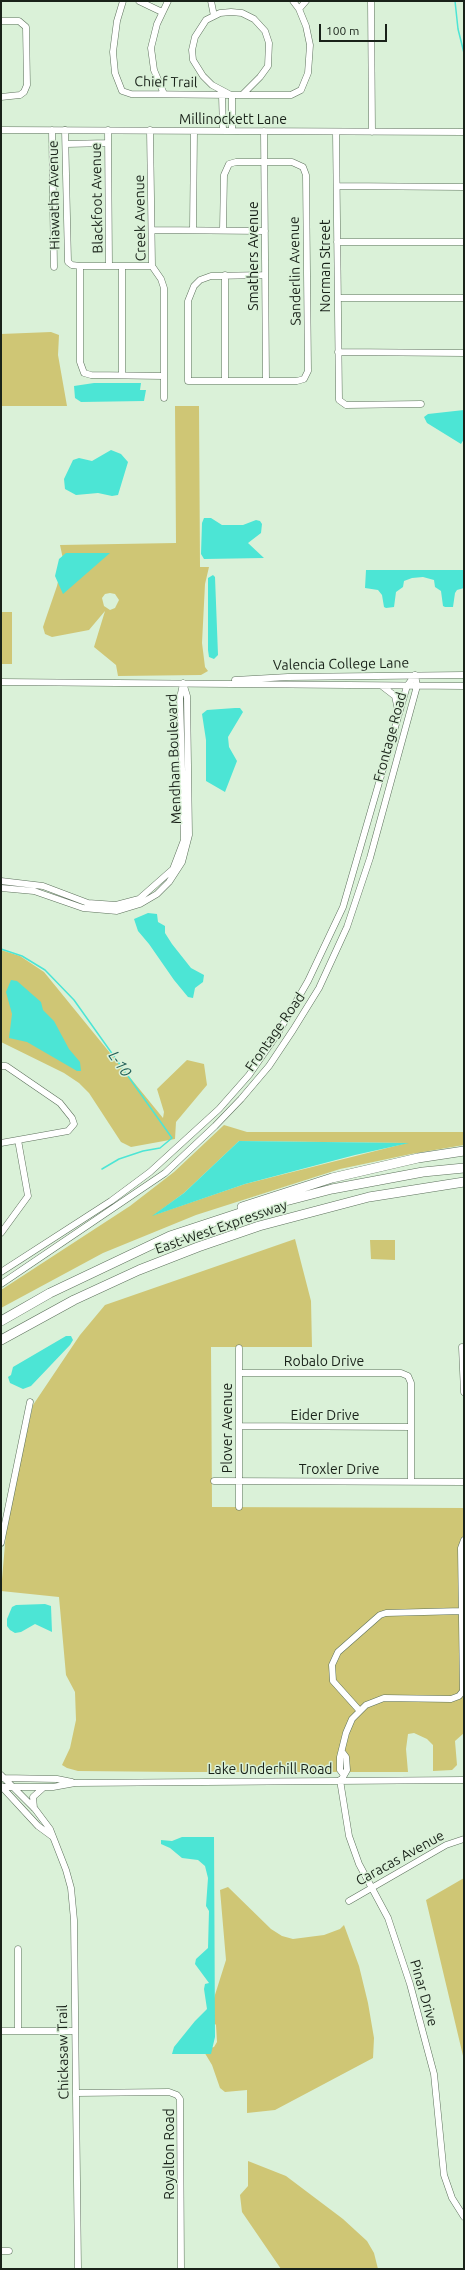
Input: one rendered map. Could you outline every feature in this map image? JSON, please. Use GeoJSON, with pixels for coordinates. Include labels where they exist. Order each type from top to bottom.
{"type":"FeatureCollection","features":[{"type":"Feature","properties":{"kind":"highway"},"geometry":{"type":"LineString","coordinates":[[170,1236],[256,1202],[332,1178],[418,1158],[464,1151]]}},
{"type":"Feature","properties":{"kind":"highway","name":"East-West Expressway"},"geometry":{"type":"LineString","coordinates":[[1,1321],[50,1293],[170,1236],[243,1212],[332,1189],[423,1172],[464,1168]]}},
{"type":"Feature","properties":{"kind":"highway","name":"East-West Expressway"},"geometry":{"type":"LineString","coordinates":[[1,1340],[87,1294],[139,1270],[198,1247],[259,1226],[369,1197],[449,1183],[464,1183]]}},
{"type":"Feature","properties":{"kind":"street","name":"Chief Trail"},"geometry":{"type":"LineString","coordinates":[[124,1],[117,21],[114,44],[114,66],[117,82],[122,91],[128,94],[232,95]]}},
{"type":"Feature","properties":{"kind":"street"},"geometry":{"type":"LineString","coordinates":[[139,1],[162,12]]}},
{"type":"Feature","properties":{"kind":"street"},"geometry":{"type":"LineString","coordinates":[[164,94],[154,70],[151,48],[157,24],[168,1]]}},
{"type":"Feature","properties":{"kind":"street"},"geometry":{"type":"LineString","coordinates":[[211,1],[214,16]]}},
{"type":"Feature","properties":{"kind":"street"},"geometry":{"type":"LineString","coordinates":[[243,94],[260,77],[268,66],[270,48],[267,36],[259,23],[242,13],[225,12],[214,16],[203,23],[195,37],[192,50],[193,60],[206,80],[232,95],[291,95],[301,90],[308,73],[310,51],[308,34],[299,9],[293,1]]}},
{"type":"Feature","properties":{"kind":"street"},"geometry":{"type":"LineString","coordinates":[[299,9],[306,1]]}},
{"type":"Feature","properties":{"kind":"street"},"geometry":{"type":"LineString","coordinates":[[371,1],[372,132]]}},
{"type":"Feature","properties":{"kind":"street"},"geometry":{"type":"LineString","coordinates":[[1,21],[19,21],[26,27],[27,85],[26,90],[20,95],[1,97]]}},
{"type":"Feature","properties":{"kind":"street"},"geometry":{"type":"LineString","coordinates":[[222,95],[223,131]]}},
{"type":"Feature","properties":{"kind":"street"},"geometry":{"type":"LineString","coordinates":[[232,95],[232,131]]}},
{"type":"Feature","properties":{"kind":"street","name":"Millinockett Lane"},"geometry":{"type":"LineString","coordinates":[[1,130],[464,132]]}},
{"type":"Feature","properties":{"kind":"street"},"geometry":{"type":"LineString","coordinates":[[52,130],[54,267]]}},
{"type":"Feature","properties":{"kind":"street","name":"Hiawatha Avenue"},"geometry":{"type":"LineString","coordinates":[[65,130],[67,259],[72,265],[80,266]]}},
{"type":"Feature","properties":{"kind":"street","name":"Blackfoot Avenue"},"geometry":{"type":"LineString","coordinates":[[108,130],[109,266]]}},
{"type":"Feature","properties":{"kind":"street","name":"Creek Avenue"},"geometry":{"type":"LineString","coordinates":[[150,130],[152,266],[161,279],[164,288],[164,398]]}},
{"type":"Feature","properties":{"kind":"street"},"geometry":{"type":"LineString","coordinates":[[193,230],[194,131]]}},
{"type":"Feature","properties":{"kind":"street","name":"Smathers Avenue"},"geometry":{"type":"LineString","coordinates":[[264,131],[266,381]]}},
{"type":"Feature","properties":{"kind":"street","name":"Norman Street"},"geometry":{"type":"LineString","coordinates":[[336,132],[339,400],[346,405],[421,404]]}},
{"type":"Feature","properties":{"kind":"street"},"geometry":{"type":"LineString","coordinates":[[66,144],[108,143]]}},
{"type":"Feature","properties":{"kind":"street"},"geometry":{"type":"LineString","coordinates":[[224,230],[224,170],[229,164],[236,162],[264,162]]}},
{"type":"Feature","properties":{"kind":"street","name":"Sanderlin Avenue"},"geometry":{"type":"LineString","coordinates":[[264,162],[292,162],[302,166],[306,174],[308,368],[306,377],[297,381],[266,381]]}},
{"type":"Feature","properties":{"kind":"street"},"geometry":{"type":"LineString","coordinates":[[337,186],[464,188]]}},
{"type":"Feature","properties":{"kind":"street"},"geometry":{"type":"LineString","coordinates":[[152,230],[266,231]]}},
{"type":"Feature","properties":{"kind":"street"},"geometry":{"type":"LineString","coordinates":[[337,242],[464,242]]}},
{"type":"Feature","properties":{"kind":"street"},"geometry":{"type":"LineString","coordinates":[[152,266],[80,266],[80,359],[82,371],[91,375],[164,376]]}},
{"type":"Feature","properties":{"kind":"street","name":"Blackfoot Avenue"},"geometry":{"type":"LineString","coordinates":[[122,267],[122,375]]}},
{"type":"Feature","properties":{"kind":"street"},"geometry":{"type":"LineString","coordinates":[[224,275],[225,381]]}},
{"type":"Feature","properties":{"kind":"street"},"geometry":{"type":"LineString","coordinates":[[265,275],[224,275],[205,278],[194,286],[189,296],[188,381],[266,381]]}},
{"type":"Feature","properties":{"kind":"street"},"geometry":{"type":"LineString","coordinates":[[338,298],[464,298]]}},
{"type":"Feature","properties":{"kind":"street"},"geometry":{"type":"LineString","coordinates":[[338,352],[464,353]]}},
{"type":"Feature","properties":{"kind":"street","name":"Frontage Road"},"geometry":{"type":"LineString","coordinates":[[1,1272],[111,1201],[150,1172],[219,1109],[248,1075],[278,1033],[308,982],[343,907],[407,686],[414,675]]}},
{"type":"Feature","properties":{"kind":"street","name":"Frontage Road"},"geometry":{"type":"LineString","coordinates":[[1,1284],[165,1173],[215,1126],[273,1060],[319,988],[347,927],[370,858],[417,686],[414,675]]}},
{"type":"Feature","properties":{"kind":"street","name":"Valencia College Lane"},"geometry":{"type":"LineString","coordinates":[[220,682],[250,678],[464,675]]}},
{"type":"Feature","properties":{"kind":"street","name":"Valencia College Lane"},"geometry":{"type":"LineString","coordinates":[[1,682],[220,682],[382,686],[464,686]]}},
{"type":"Feature","properties":{"kind":"street","name":"Mendham Boulevard"},"geometry":{"type":"LineString","coordinates":[[1,881],[43,886],[88,903],[116,905],[139,899],[173,870],[184,840],[180,698],[183,683]]}},
{"type":"Feature","properties":{"kind":"street","name":"Mendham Boulevard"},"geometry":{"type":"LineString","coordinates":[[1,888],[34,891],[83,908],[117,911],[130,908],[146,901],[169,882],[182,862],[189,835],[187,696],[183,683]]}},
{"type":"Feature","properties":{"kind":"street"},"geometry":{"type":"LineString","coordinates":[[382,686],[395,696],[398,704],[398,717]]}},
{"type":"Feature","properties":{"kind":"street"},"geometry":{"type":"LineString","coordinates":[[1,1066],[6,1066],[60,1103],[73,1120],[73,1126],[68,1131],[1,1143]]}},
{"type":"Feature","properties":{"kind":"street"},"geometry":{"type":"LineString","coordinates":[[1,1233],[28,1196],[18,1140]]}},
{"type":"Feature","properties":{"kind":"street"},"geometry":{"type":"LineString","coordinates":[[462,1347],[464,1392]]}},
{"type":"Feature","properties":{"kind":"street","name":"Plover Avenue"},"geometry":{"type":"LineString","coordinates":[[239,1348],[239,1507]]}},
{"type":"Feature","properties":{"kind":"street","name":"Robalo Drive"},"geometry":{"type":"LineString","coordinates":[[239,1373],[401,1373],[408,1376],[411,1383],[411,1427]]}},
{"type":"Feature","properties":{"kind":"street"},"geometry":{"type":"LineString","coordinates":[[1,1544],[30,1402]]}},
{"type":"Feature","properties":{"kind":"street","name":"Eider Drive"},"geometry":{"type":"LineString","coordinates":[[239,1426],[411,1427]]}},
{"type":"Feature","properties":{"kind":"street"},"geometry":{"type":"LineString","coordinates":[[411,1427],[411,1481]]}},
{"type":"Feature","properties":{"kind":"street","name":"Troxler Drive"},"geometry":{"type":"LineString","coordinates":[[214,1481],[464,1482]]}},
{"type":"Feature","properties":{"kind":"street"},"geometry":{"type":"LineString","coordinates":[[462,1611],[386,1613],[380,1615],[338,1652],[332,1665],[333,1681],[359,1710],[375,1700],[384,1698],[451,1699],[459,1696],[463,1688],[462,1611],[461,1548],[464,1540]]}},
{"type":"Feature","properties":{"kind":"street","name":"Pinar Drive"},"geometry":{"type":"LineString","coordinates":[[359,1710],[349,1725],[343,1752],[340,1757],[340,1770],[349,1836],[359,1864],[388,1918],[410,1984],[434,2074],[444,2175],[452,2198],[464,2217]]}},
{"type":"Feature","properties":{"kind":"street","name":"Lake Underhill Road"},"geometry":{"type":"LineString","coordinates":[[2,1777],[57,1779],[75,1783]]}},
{"type":"Feature","properties":{"kind":"street","name":"Chickasaw Trail"},"geometry":{"type":"LineString","coordinates":[[2,1777],[35,1810],[54,1838],[66,1870],[73,1901],[78,2269]]}},
{"type":"Feature","properties":{"kind":"street","name":"Lake Underhill Road"},"geometry":{"type":"LineString","coordinates":[[1,1786],[44,1787],[75,1783],[342,1778],[464,1780]]}},
{"type":"Feature","properties":{"kind":"street"},"geometry":{"type":"LineString","coordinates":[[1,1786],[38,1826],[54,1838]]}},
{"type":"Feature","properties":{"kind":"street"},"geometry":{"type":"LineString","coordinates":[[35,1810],[33,1797],[44,1787]]}},
{"type":"Feature","properties":{"kind":"street","name":"Caracas Avenue"},"geometry":{"type":"LineString","coordinates":[[349,1901],[446,1844],[464,1839]]}},
{"type":"Feature","properties":{"kind":"street"},"geometry":{"type":"LineString","coordinates":[[18,1949],[18,2031]]}},
{"type":"Feature","properties":{"kind":"street"},"geometry":{"type":"LineString","coordinates":[[1,2031],[75,2031]]}},
{"type":"Feature","properties":{"kind":"street","name":"Royalton Road"},"geometry":{"type":"LineString","coordinates":[[76,2093],[169,2092],[177,2095],[180,2099],[181,2269]]}},
{"type":"Feature","properties":{"kind":"street"},"geometry":{"type":"LineString","coordinates":[[1,2251],[9,2251]]}},
{"type":"Feature","properties":{"kind":"shaded area"},"geometry":{"type":"Polygon","coordinates":[[[51,332],[59,335],[58,355],[67,406],[1,406],[1,334],[51,332]]]}},
{"type":"Feature","properties":{"kind":"shaded area"},"geometry":{"type":"Polygon","coordinates":[[[175,406],[199,406],[200,567],[209,567],[205,584],[202,643],[205,667],[208,671],[201,675],[118,676],[116,665],[94,647],[105,611],[89,630],[52,637],[45,634],[43,627],[57,586],[63,559],[60,545],[176,543],[175,406]],[[105,594],[102,598],[104,606],[110,610],[115,608],[119,600],[115,594],[105,594]]]}},
{"type":"Feature","properties":{"kind":"shaded area"},"geometry":{"type":"Polygon","coordinates":[[[1,612],[12,612],[12,664],[1,664],[1,612]]]}},
{"type":"Feature","properties":{"kind":"shaded area"},"geometry":{"type":"Polygon","coordinates":[[[1,950],[20,956],[44,972],[163,1118],[164,1112],[157,1089],[187,1060],[204,1064],[207,1085],[176,1122],[175,1139],[131,1147],[121,1142],[89,1093],[79,1083],[64,1073],[1,1042],[1,950]]]}},
{"type":"Feature","properties":{"kind":"shaded area"},"geometry":{"type":"Polygon","coordinates":[[[224,1125],[247,1132],[464,1132],[464,1145],[411,1154],[340,1169],[196,1215],[103,1253],[1,1308],[1,1290],[130,1206],[174,1172],[224,1125]],[[239,1141],[184,1193],[154,1215],[245,1184],[407,1143],[239,1141]]]}},
{"type":"Feature","properties":{"kind":"shaded area"},"geometry":{"type":"Polygon","coordinates":[[[295,1239],[311,1301],[312,1347],[211,1347],[212,1507],[464,1508],[464,1733],[455,1741],[457,1765],[452,1770],[433,1771],[433,1745],[427,1739],[414,1733],[408,1734],[406,1749],[408,1772],[78,1771],[67,1768],[62,1765],[70,1748],[76,1720],[75,1692],[66,1675],[59,1597],[1,1591],[7,1521],[33,1405],[80,1335],[105,1305],[295,1239]]]}},
{"type":"Feature","properties":{"kind":"shaded area"},"geometry":{"type":"Polygon","coordinates":[[[370,1240],[395,1240],[395,1260],[371,1259],[370,1240]]]}},
{"type":"Feature","properties":{"kind":"shaded area"},"geometry":{"type":"Polygon","coordinates":[[[464,1878],[464,2060],[426,1900],[464,1878]]]}},
{"type":"Feature","properties":{"kind":"shaded area"},"geometry":{"type":"Polygon","coordinates":[[[228,1887],[271,1929],[282,1936],[293,1939],[324,1935],[340,1929],[344,1925],[359,1966],[368,2003],[374,2038],[373,2058],[275,2110],[247,2113],[247,2090],[225,2092],[220,2088],[212,2065],[203,2050],[214,2047],[217,2042],[216,2025],[208,2017],[226,1960],[220,1890],[228,1887]]]}},
{"type":"Feature","properties":{"kind":"shaded area"},"geometry":{"type":"Polygon","coordinates":[[[248,2161],[286,2176],[343,2219],[367,2241],[374,2253],[378,2269],[281,2269],[242,2212],[240,2195],[248,2186],[248,2161]]]}},
{"type":"Feature","properties":{"kind":"water"},"geometry":{"type":"Polygon","coordinates":[[[94,383],[141,383],[140,390],[146,390],[144,401],[81,402],[75,398],[74,386],[94,383]]]}},
{"type":"Feature","properties":{"kind":"water"},"geometry":{"type":"Polygon","coordinates":[[[464,410],[464,439],[461,444],[427,423],[424,417],[428,414],[464,410]]]}},
{"type":"Feature","properties":{"kind":"water"},"geometry":{"type":"Polygon","coordinates":[[[111,450],[121,454],[128,462],[118,495],[112,496],[98,493],[76,495],[65,489],[64,479],[73,460],[79,458],[92,461],[111,450]]]}},
{"type":"Feature","properties":{"kind":"water"},"geometry":{"type":"Polygon","coordinates":[[[204,518],[211,518],[222,525],[243,525],[256,520],[260,521],[262,524],[261,533],[248,543],[264,558],[204,559],[201,554],[202,523],[204,518]]]}},
{"type":"Feature","properties":{"kind":"water"},"geometry":{"type":"Polygon","coordinates":[[[66,553],[110,553],[63,594],[55,576],[59,559],[66,553]]]}},
{"type":"Feature","properties":{"kind":"water"},"geometry":{"type":"Polygon","coordinates":[[[366,570],[464,570],[464,588],[457,590],[455,593],[453,607],[445,607],[443,606],[441,591],[435,587],[434,580],[423,577],[412,578],[404,581],[403,587],[396,592],[394,607],[386,608],[384,607],[382,595],[378,590],[365,588],[366,570]]]}},
{"type":"Feature","properties":{"kind":"water"},"geometry":{"type":"Polygon","coordinates":[[[213,575],[215,577],[218,655],[214,659],[209,657],[208,650],[208,578],[213,575]]]}},
{"type":"Feature","properties":{"kind":"water"},"geometry":{"type":"Polygon","coordinates":[[[240,708],[243,712],[228,737],[229,747],[237,761],[225,792],[206,781],[206,740],[202,714],[207,710],[240,708]]]}},
{"type":"Feature","properties":{"kind":"water"},"geometry":{"type":"Polygon","coordinates":[[[148,913],[157,914],[158,922],[165,926],[165,933],[172,944],[191,968],[204,975],[203,982],[195,988],[193,998],[188,997],[174,980],[138,931],[134,919],[148,913]]]}},
{"type":"Feature","properties":{"kind":"water"},"geometry":{"type":"Polygon","coordinates":[[[11,980],[17,981],[41,1002],[43,1010],[54,1021],[69,1049],[80,1062],[81,1071],[77,1071],[27,1042],[9,1038],[12,1014],[6,992],[11,980]]]}},
{"type":"Feature","properties":{"kind":"water"},"geometry":{"type":"Polygon","coordinates":[[[239,1141],[409,1143],[355,1155],[245,1184],[152,1216],[184,1193],[239,1141]]]}},
{"type":"Feature","properties":{"kind":"water"},"geometry":{"type":"Polygon","coordinates":[[[66,1336],[71,1336],[73,1340],[70,1345],[31,1386],[23,1389],[10,1383],[8,1377],[11,1375],[13,1367],[66,1336]]]}},
{"type":"Feature","properties":{"kind":"water"},"geometry":{"type":"Polygon","coordinates":[[[45,1604],[51,1606],[52,1632],[35,1624],[21,1632],[15,1633],[10,1630],[7,1626],[7,1619],[12,1607],[16,1605],[45,1604]]]}},
{"type":"Feature","properties":{"kind":"water"},"geometry":{"type":"Polygon","coordinates":[[[182,1837],[214,1837],[215,2037],[211,2054],[172,2054],[174,2047],[207,2009],[204,1989],[205,1984],[209,1983],[195,1964],[196,1959],[208,1948],[209,1911],[206,1906],[208,1878],[205,1866],[198,1860],[182,1858],[170,1848],[161,1844],[161,1840],[172,1841],[182,1837]]]}},
{"type":"Feature","properties":{"kind":"waterway"},"geometry":{"type":"LineString","coordinates":[[455,1],[458,29],[464,53]]}},
{"type":"Feature","properties":{"kind":"waterway","name":"L-10"},"geometry":{"type":"LineString","coordinates":[[1,949],[22,956],[45,970],[74,1000],[172,1138],[160,1148],[143,1151],[119,1159],[102,1169]]}}]}
